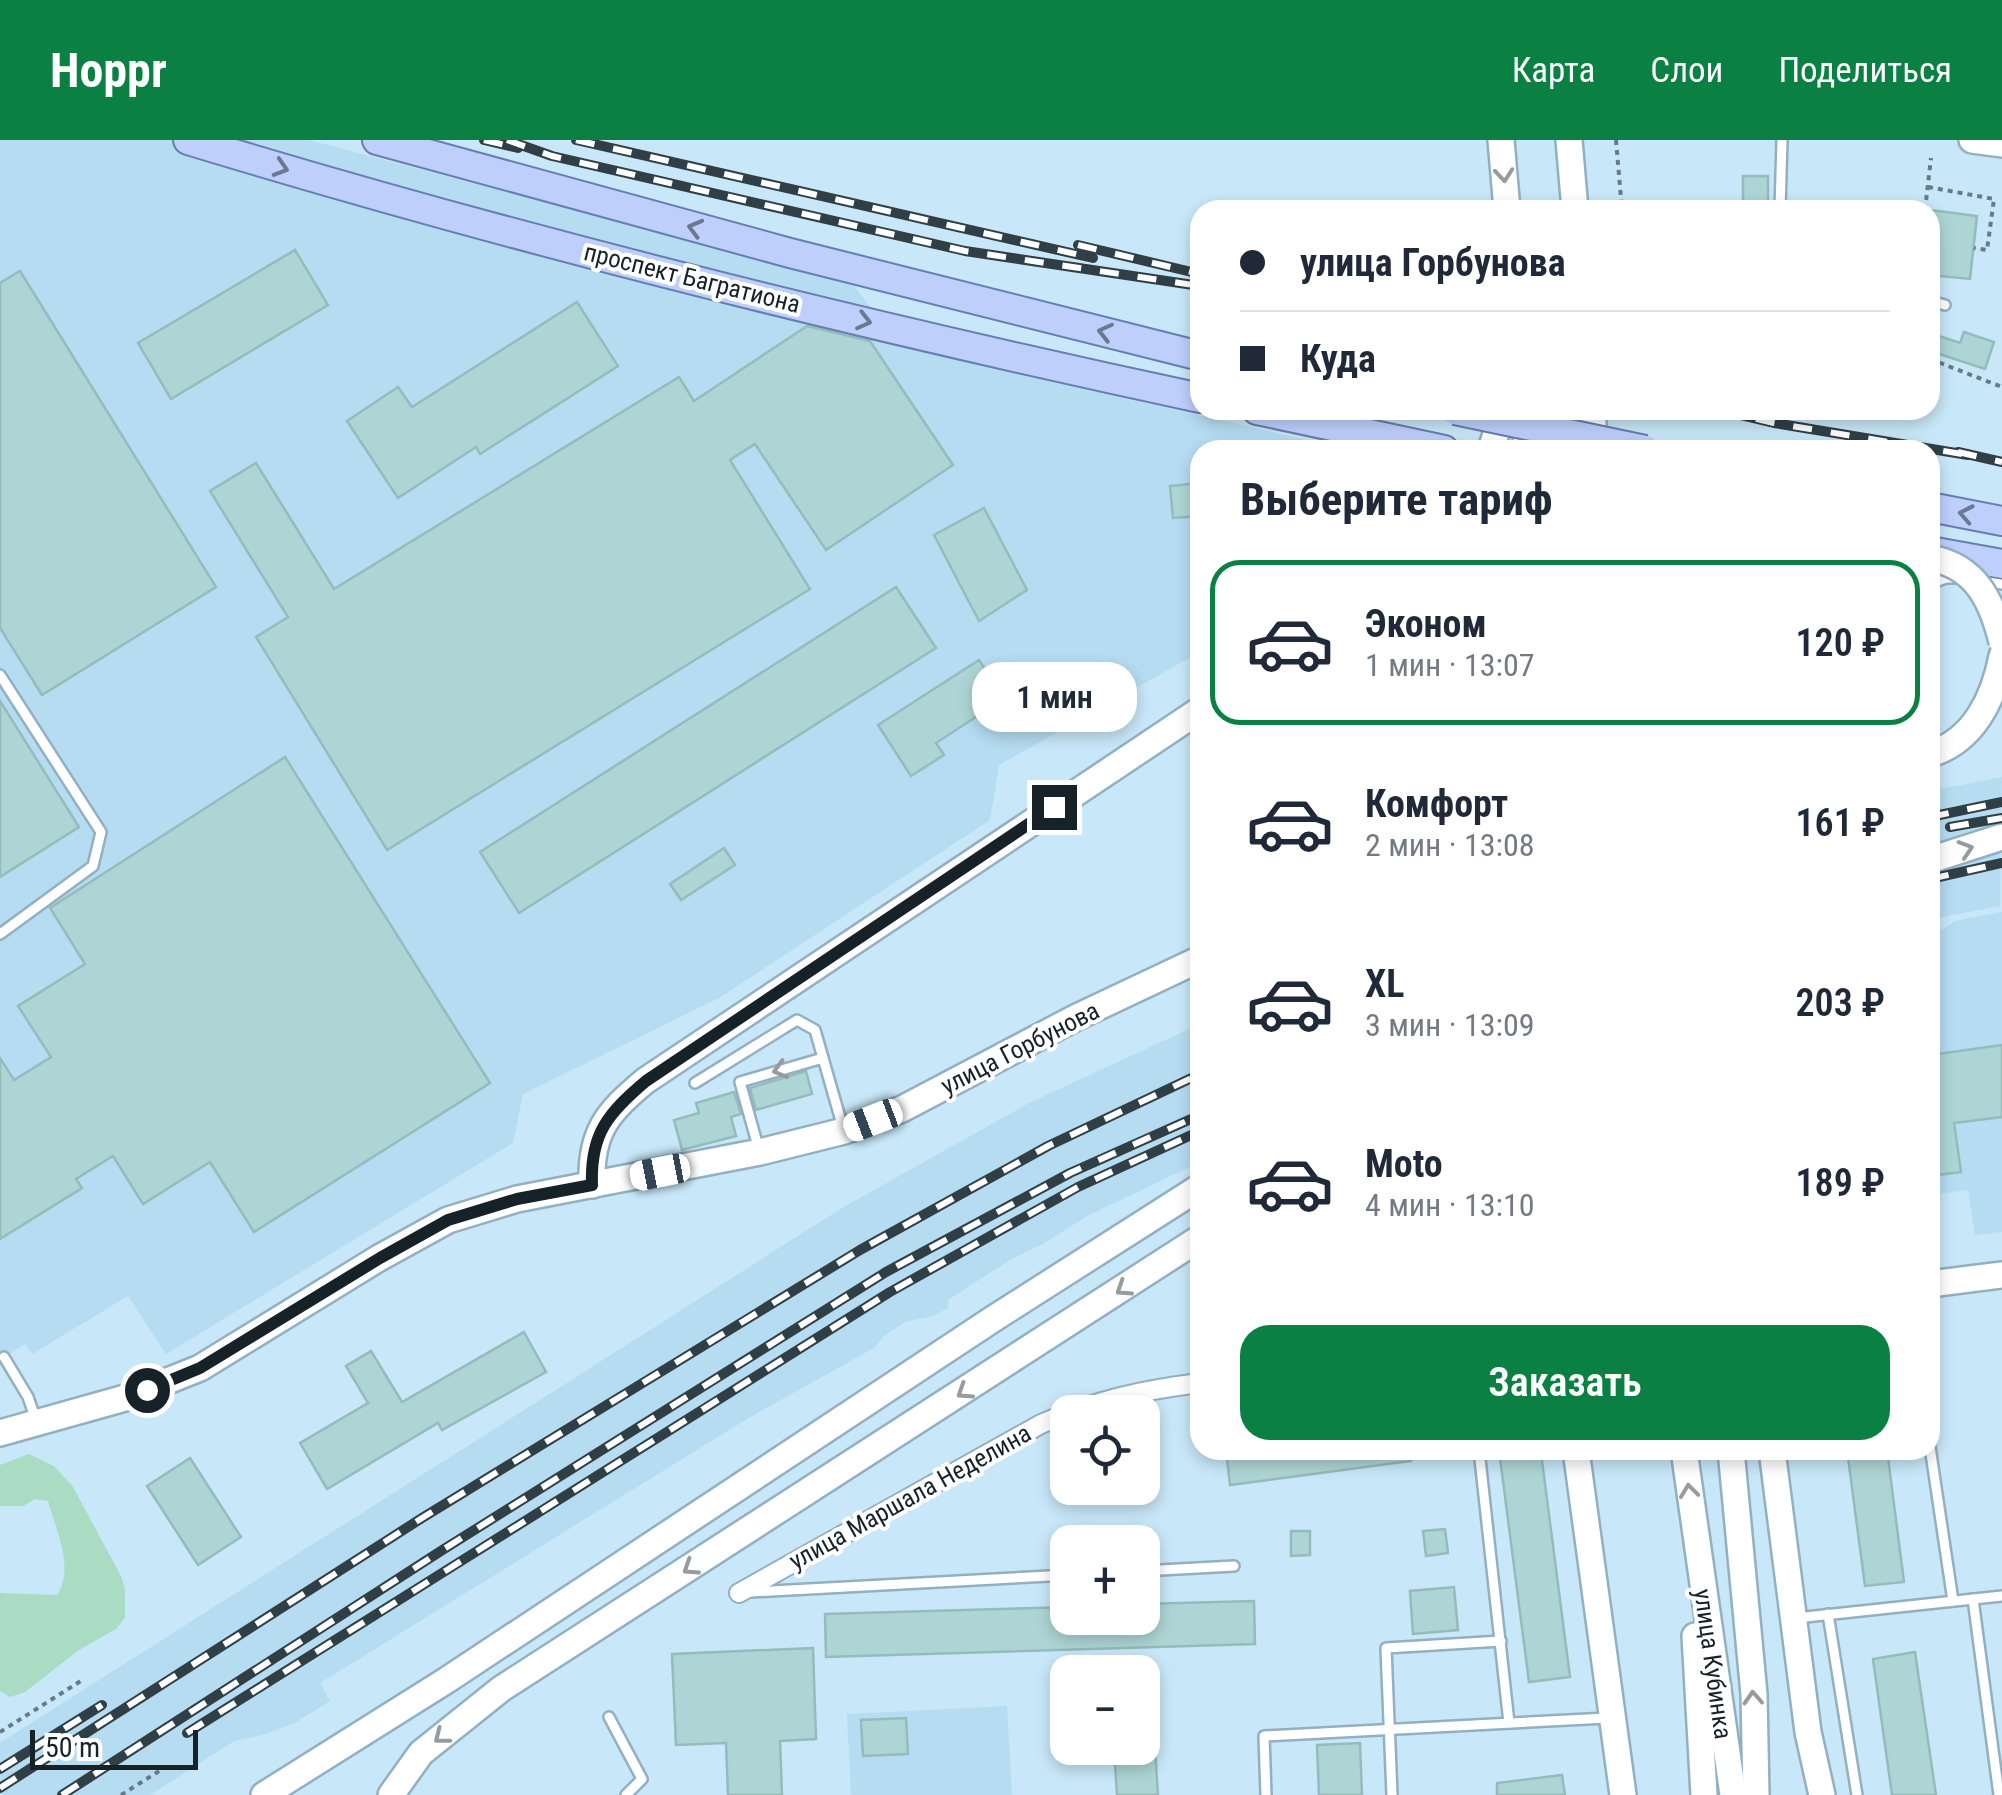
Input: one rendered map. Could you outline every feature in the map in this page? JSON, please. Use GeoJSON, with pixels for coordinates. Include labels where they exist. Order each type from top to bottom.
{"type":"FeatureCollection","features":[{"type":"Feature","properties":{"kind":"main road","name":"проспект Багратиона"},"geometry":{"type":"LineString","coordinates":[[188,140],[400,205],[916,334],[1190,396]]}},
{"type":"Feature","properties":{"kind":"main road","name":"проспект Багратиона"},"geometry":{"type":"LineString","coordinates":[[378,140],[771,248],[1190,353]]}},
{"type":"Feature","properties":{"kind":"main road"},"geometry":{"type":"LineString","coordinates":[[1303,420],[1397,440]]}},
{"type":"Feature","properties":{"kind":"main road"},"geometry":{"type":"LineString","coordinates":[[1502,420],[1597,440]]}},
{"type":"Feature","properties":{"kind":"main road"},"geometry":{"type":"LineString","coordinates":[[1940,509],[2002,521]]}},
{"type":"Feature","properties":{"kind":"main road"},"geometry":{"type":"LineString","coordinates":[[1940,555],[2002,564]]}},
{"type":"Feature","properties":{"kind":"street"},"geometry":{"type":"LineString","coordinates":[[1501,140],[1506,200]]}},
{"type":"Feature","properties":{"kind":"street"},"geometry":{"type":"LineString","coordinates":[[1569,140],[1574,200]]}},
{"type":"Feature","properties":{"kind":"street"},"geometry":{"type":"LineString","coordinates":[[1972,140],[2002,144]]}},
{"type":"Feature","properties":{"kind":"street"},"geometry":{"type":"LineString","coordinates":[[1940,559],[1971,577],[1994,605],[2002,642]]}},
{"type":"Feature","properties":{"kind":"street"},"geometry":{"type":"LineString","coordinates":[[1940,751],[1972,728],[1995,690],[2002,656]]}},
{"type":"Feature","properties":{"kind":"street"},"geometry":{"type":"LineString","coordinates":[[592,1185],[591,1156],[611,1110],[646,1081],[1190,717]]}},
{"type":"Feature","properties":{"kind":"street"},"geometry":{"type":"LineString","coordinates":[[1940,857],[2002,837]]}},
{"type":"Feature","properties":{"kind":"street","name":"улица Горбунова"},"geometry":{"type":"LineString","coordinates":[[0,1432],[125,1398],[184,1376],[448,1220],[517,1199],[760,1152],[844,1131],[902,1109],[1077,1017],[1190,964]]}},
{"type":"Feature","properties":{"kind":"street"},"geometry":{"type":"LineString","coordinates":[[264,1795],[447,1680],[1190,1193]]}},
{"type":"Feature","properties":{"kind":"street"},"geometry":{"type":"LineString","coordinates":[[391,1795],[421,1753],[501,1689],[1190,1245]]}},
{"type":"Feature","properties":{"kind":"street"},"geometry":{"type":"LineString","coordinates":[[1940,1283],[2002,1275]]}},
{"type":"Feature","properties":{"kind":"street","name":"улица Маршала Неделина"},"geometry":{"type":"LineString","coordinates":[[739,1593],[1041,1424],[1092,1402],[1146,1389],[1190,1384]]}},
{"type":"Feature","properties":{"kind":"street"},"geometry":{"type":"LineString","coordinates":[[1577,1460],[1610,1718],[1624,1795]]}},
{"type":"Feature","properties":{"kind":"street","name":"улица Кубинка"},"geometry":{"type":"LineString","coordinates":[[1685,1460],[1733,1795]]}},
{"type":"Feature","properties":{"kind":"street"},"geometry":{"type":"LineString","coordinates":[[1732,1460],[1754,1694],[1756,1795]]}},
{"type":"Feature","properties":{"kind":"street"},"geometry":{"type":"LineString","coordinates":[[1773,1460],[1808,1732],[1822,1795]]}},
{"type":"Feature","properties":{"kind":"street"},"geometry":{"type":"LineString","coordinates":[[1700,1576],[1695,1634],[1704,1795]]}},
{"type":"Feature","properties":{"kind":"street"},"geometry":{"type":"LineString","coordinates":[[282,1795],[305,1769]]}},
{"type":"Feature","properties":{"kind":"lane"},"geometry":{"type":"LineString","coordinates":[[1780,200],[1782,140]]}},
{"type":"Feature","properties":{"kind":"lane"},"geometry":{"type":"LineString","coordinates":[[1940,305],[1944,306]]}},
{"type":"Feature","properties":{"kind":"lane"},"geometry":{"type":"LineString","coordinates":[[1940,581],[1952,578],[2002,584]]}},
{"type":"Feature","properties":{"kind":"lane"},"geometry":{"type":"LineString","coordinates":[[0,675],[101,832],[93,866],[0,934]]}},
{"type":"Feature","properties":{"kind":"lane"},"geometry":{"type":"LineString","coordinates":[[696,1083],[797,1020],[814,1030],[844,1131]]}},
{"type":"Feature","properties":{"kind":"lane"},"geometry":{"type":"LineString","coordinates":[[760,1152],[740,1082],[823,1058]]}},
{"type":"Feature","properties":{"kind":"lane"},"geometry":{"type":"LineString","coordinates":[[4,1357],[28,1397],[36,1420]]}},
{"type":"Feature","properties":{"kind":"lane"},"geometry":{"type":"LineString","coordinates":[[1480,1460],[1509,1722]]}},
{"type":"Feature","properties":{"kind":"lane"},"geometry":{"type":"LineString","coordinates":[[1932,1460],[1953,1600]]}},
{"type":"Feature","properties":{"kind":"lane"},"geometry":{"type":"LineString","coordinates":[[1160,1570],[1234,1566]]}},
{"type":"Feature","properties":{"kind":"lane"},"geometry":{"type":"LineString","coordinates":[[739,1593],[1050,1577]]}},
{"type":"Feature","properties":{"kind":"lane"},"geometry":{"type":"LineString","coordinates":[[1792,1619],[2002,1596]]}},
{"type":"Feature","properties":{"kind":"lane"},"geometry":{"type":"LineString","coordinates":[[1973,1599],[1999,1795]]}},
{"type":"Feature","properties":{"kind":"lane"},"geometry":{"type":"LineString","coordinates":[[1828,1614],[1857,1795]]}},
{"type":"Feature","properties":{"kind":"lane"},"geometry":{"type":"LineString","coordinates":[[1392,1795],[1386,1648],[1501,1641]]}},
{"type":"Feature","properties":{"kind":"lane"},"geometry":{"type":"LineString","coordinates":[[609,1717],[642,1779],[626,1795]]}},
{"type":"Feature","properties":{"kind":"lane"},"geometry":{"type":"LineString","coordinates":[[1266,1795],[1264,1736],[1610,1718]]}},
{"type":"Feature","properties":{"kind":"path"},"geometry":{"type":"LineString","coordinates":[[1616,140],[1621,200]]}},
{"type":"Feature","properties":{"kind":"path"},"geometry":{"type":"LineString","coordinates":[[1926,200],[1931,158]]}},
{"type":"Feature","properties":{"kind":"path"},"geometry":{"type":"LineString","coordinates":[[1928,187],[1994,200],[1987,250],[1974,248]]}},
{"type":"Feature","properties":{"kind":"path"},"geometry":{"type":"LineString","coordinates":[[1940,363],[2002,387]]}},
{"type":"Feature","properties":{"kind":"path"},"geometry":{"type":"LineString","coordinates":[[0,1732],[84,1679]]}},
{"type":"Feature","properties":{"kind":"path"},"geometry":{"type":"LineString","coordinates":[[121,1795],[164,1768]]}},
{"type":"Feature","properties":{"kind":"shaded area"},"geometry":{"type":"Polygon","coordinates":[[[0,140],[309,140],[851,282],[901,347],[1190,413],[1190,420],[1220,420],[1307,440],[1190,440],[1190,658],[999,765],[990,820],[719,998],[523,1094],[513,1143],[166,1354],[128,1296],[32,1354],[25,1344],[0,1360],[0,140]]]}},
{"type":"Feature","properties":{"kind":"shaded area"},"geometry":{"type":"Polygon","coordinates":[[[2002,777],[2000,906],[1940,918],[1940,789],[2002,777]]]}},
{"type":"Feature","properties":{"kind":"shaded area"},"geometry":{"type":"Polygon","coordinates":[[[2002,912],[2002,1232],[1975,1235],[1968,1190],[1940,1194],[1940,931],[1955,921],[2002,912]]]}},
{"type":"Feature","properties":{"kind":"shaded area"},"geometry":{"type":"Polygon","coordinates":[[[1190,1029],[1190,1167],[1089,1215],[1013,1258],[948,1300],[948,1308],[905,1322],[874,1348],[752,1416],[320,1683],[330,1701],[296,1722],[234,1741],[150,1795],[0,1795],[0,1743],[842,1208],[1029,1103],[1190,1029]]]}},
{"type":"Feature","properties":{"kind":"shaded area"},"geometry":{"type":"Polygon","coordinates":[[[1007,1706],[1012,1795],[851,1795],[847,1714],[1007,1706]]]}},
{"type":"Feature","properties":{"kind":"green space"},"geometry":{"type":"Polygon","coordinates":[[[29,1454],[54,1466],[73,1487],[121,1576],[125,1618],[116,1629],[79,1650],[25,1692],[10,1697],[0,1691],[0,1593],[57,1595],[64,1573],[62,1549],[48,1501],[35,1499],[23,1506],[0,1506],[0,1465],[29,1454]]]}},
{"type":"Feature","properties":{"kind":"building"},"geometry":{"type":"Polygon","coordinates":[[[1743,176],[1768,176],[1768,200],[1743,200],[1743,176]]]}},
{"type":"Feature","properties":{"kind":"building"},"geometry":{"type":"Polygon","coordinates":[[[1940,211],[1977,216],[1970,279],[1940,276],[1940,211]]]}},
{"type":"Feature","properties":{"kind":"building"},"geometry":{"type":"Polygon","coordinates":[[[295,250],[328,305],[171,399],[138,343],[295,250]]]}},
{"type":"Feature","properties":{"kind":"building"},"geometry":{"type":"Polygon","coordinates":[[[20,271],[216,587],[42,695],[0,628],[0,283],[20,271]]]}},
{"type":"Feature","properties":{"kind":"building"},"geometry":{"type":"Polygon","coordinates":[[[577,302],[618,366],[480,454],[476,447],[398,498],[347,421],[398,387],[412,407],[577,302]]]}},
{"type":"Feature","properties":{"kind":"building"},"geometry":{"type":"Polygon","coordinates":[[[807,326],[870,341],[953,465],[826,550],[755,444],[730,460],[810,589],[387,850],[256,637],[288,617],[210,491],[256,463],[334,589],[679,377],[694,401],[807,326]]]}},
{"type":"Feature","properties":{"kind":"building"},"geometry":{"type":"Polygon","coordinates":[[[1964,332],[1994,342],[1985,369],[1940,354],[1940,336],[1960,343],[1964,332]]]}},
{"type":"Feature","properties":{"kind":"building"},"geometry":{"type":"Polygon","coordinates":[[[1190,484],[1190,517],[1173,518],[1170,486],[1190,484]]]}},
{"type":"Feature","properties":{"kind":"building"},"geometry":{"type":"Polygon","coordinates":[[[984,508],[1027,590],[979,621],[934,535],[984,508]]]}},
{"type":"Feature","properties":{"kind":"building"},"geometry":{"type":"Polygon","coordinates":[[[896,587],[936,648],[519,913],[480,852],[896,587]]]}},
{"type":"Feature","properties":{"kind":"building"},"geometry":{"type":"Polygon","coordinates":[[[979,660],[1005,698],[936,743],[944,755],[911,776],[878,725],[979,660]]]}},
{"type":"Feature","properties":{"kind":"building"},"geometry":{"type":"Polygon","coordinates":[[[0,701],[79,827],[0,877],[0,701]]]}},
{"type":"Feature","properties":{"kind":"building"},"geometry":{"type":"Polygon","coordinates":[[[285,757],[490,1083],[254,1232],[210,1162],[143,1204],[113,1156],[76,1179],[82,1188],[0,1239],[0,1058],[14,1080],[51,1057],[18,1006],[85,964],[50,908],[285,757]]]}},
{"type":"Feature","properties":{"kind":"building"},"geometry":{"type":"Polygon","coordinates":[[[724,848],[735,865],[681,900],[670,884],[724,848]]]}},
{"type":"Feature","properties":{"kind":"building"},"geometry":{"type":"Polygon","coordinates":[[[2002,1045],[2002,1117],[1954,1123],[1961,1172],[1940,1175],[1940,1054],[2002,1045]]]}},
{"type":"Feature","properties":{"kind":"building"},"geometry":{"type":"Polygon","coordinates":[[[806,1071],[812,1094],[756,1110],[750,1088],[806,1071]]]}},
{"type":"Feature","properties":{"kind":"building"},"geometry":{"type":"Polygon","coordinates":[[[734,1092],[741,1114],[731,1117],[736,1136],[682,1150],[674,1120],[699,1113],[696,1103],[734,1092]]]}},
{"type":"Feature","properties":{"kind":"building"},"geometry":{"type":"Polygon","coordinates":[[[524,1332],[546,1372],[442,1430],[438,1423],[327,1489],[300,1443],[368,1403],[346,1366],[371,1351],[402,1402],[524,1332]]]}},
{"type":"Feature","properties":{"kind":"building"},"geometry":{"type":"Polygon","coordinates":[[[190,1458],[241,1537],[198,1565],[147,1486],[190,1458]]]}},
{"type":"Feature","properties":{"kind":"building"},"geometry":{"type":"Polygon","coordinates":[[[1227,1460],[1411,1460],[1411,1461],[1230,1485],[1227,1460]]]}},
{"type":"Feature","properties":{"kind":"building"},"geometry":{"type":"Polygon","coordinates":[[[1500,1460],[1542,1460],[1570,1677],[1529,1682],[1500,1460]]]}},
{"type":"Feature","properties":{"kind":"building"},"geometry":{"type":"Polygon","coordinates":[[[1848,1460],[1888,1460],[1904,1582],[1865,1586],[1848,1460]]]}},
{"type":"Feature","properties":{"kind":"building"},"geometry":{"type":"Polygon","coordinates":[[[1445,1529],[1448,1553],[1426,1556],[1423,1531],[1445,1529]]]}},
{"type":"Feature","properties":{"kind":"building"},"geometry":{"type":"Polygon","coordinates":[[[1291,1531],[1310,1531],[1310,1555],[1291,1556],[1291,1531]]]}},
{"type":"Feature","properties":{"kind":"building"},"geometry":{"type":"Polygon","coordinates":[[[1454,1587],[1458,1630],[1413,1634],[1410,1591],[1454,1587]]]}},
{"type":"Feature","properties":{"kind":"building"},"geometry":{"type":"Polygon","coordinates":[[[1254,1601],[1255,1644],[826,1657],[825,1614],[1050,1608],[1050,1635],[1160,1635],[1160,1604],[1254,1601]]]}},
{"type":"Feature","properties":{"kind":"building"},"geometry":{"type":"Polygon","coordinates":[[[813,1648],[816,1739],[780,1741],[782,1795],[728,1795],[726,1743],[676,1745],[672,1654],[813,1648]]]}},
{"type":"Feature","properties":{"kind":"building"},"geometry":{"type":"Polygon","coordinates":[[[1915,1652],[1936,1795],[1892,1795],[1873,1659],[1915,1652]]]}},
{"type":"Feature","properties":{"kind":"building"},"geometry":{"type":"Polygon","coordinates":[[[906,1718],[908,1754],[863,1756],[861,1720],[906,1718]]]}},
{"type":"Feature","properties":{"kind":"building"},"geometry":{"type":"Polygon","coordinates":[[[1360,1743],[1362,1795],[1319,1795],[1317,1745],[1360,1743]]]}},
{"type":"Feature","properties":{"kind":"building"},"geometry":{"type":"Polygon","coordinates":[[[1115,1765],[1156,1765],[1158,1795],[1117,1795],[1115,1765]]]}},
{"type":"Feature","properties":{"kind":"building"},"geometry":{"type":"Polygon","coordinates":[[[1562,1775],[1565,1795],[1497,1795],[1497,1783],[1562,1775]]]}},
{"type":"Feature","properties":{"kind":"railway"},"geometry":{"type":"LineString","coordinates":[[484,140],[518,148]]}},
{"type":"Feature","properties":{"kind":"railway"},"geometry":{"type":"LineString","coordinates":[[507,140],[552,156],[965,251],[1190,285]]}},
{"type":"Feature","properties":{"kind":"railway"},"geometry":{"type":"LineString","coordinates":[[576,140],[1093,258]]}},
{"type":"Feature","properties":{"kind":"railway"},"geometry":{"type":"LineString","coordinates":[[1078,245],[1190,272]]}},
{"type":"Feature","properties":{"kind":"railway"},"geometry":{"type":"LineString","coordinates":[[1761,420],[1877,440]]}},
{"type":"Feature","properties":{"kind":"railway"},"geometry":{"type":"LineString","coordinates":[[1940,450],[1968,455]]}},
{"type":"Feature","properties":{"kind":"railway"},"geometry":{"type":"LineString","coordinates":[[1958,452],[2002,462]]}},
{"type":"Feature","properties":{"kind":"railway"},"geometry":{"type":"LineString","coordinates":[[1940,815],[2002,802]]}},
{"type":"Feature","properties":{"kind":"railway"},"geometry":{"type":"LineString","coordinates":[[1950,827],[2002,818]]}},
{"type":"Feature","properties":{"kind":"railway"},"geometry":{"type":"LineString","coordinates":[[1940,877],[2002,863]]}},
{"type":"Feature","properties":{"kind":"railway"},"geometry":{"type":"LineString","coordinates":[[0,1788],[422,1518],[860,1250],[1048,1146],[1190,1079]]}},
{"type":"Feature","properties":{"kind":"railway"},"geometry":{"type":"LineString","coordinates":[[62,1795],[886,1272],[1070,1173],[1190,1119]]}},
{"type":"Feature","properties":{"kind":"railway"},"geometry":{"type":"LineString","coordinates":[[187,1733],[890,1292],[1078,1187],[1190,1136]]}},
{"type":"Feature","properties":{"kind":"railway"},"geometry":{"type":"LineString","coordinates":[[0,1769],[102,1705]]}},
{"type":"Feature","properties":{"kind":"route"},"geometry":{"type":"LineString","coordinates":[[147,1390],[200,1368],[448,1220],[517,1199],[592,1185],[591,1156],[611,1110],[646,1081],[1054,807]]}}]}
